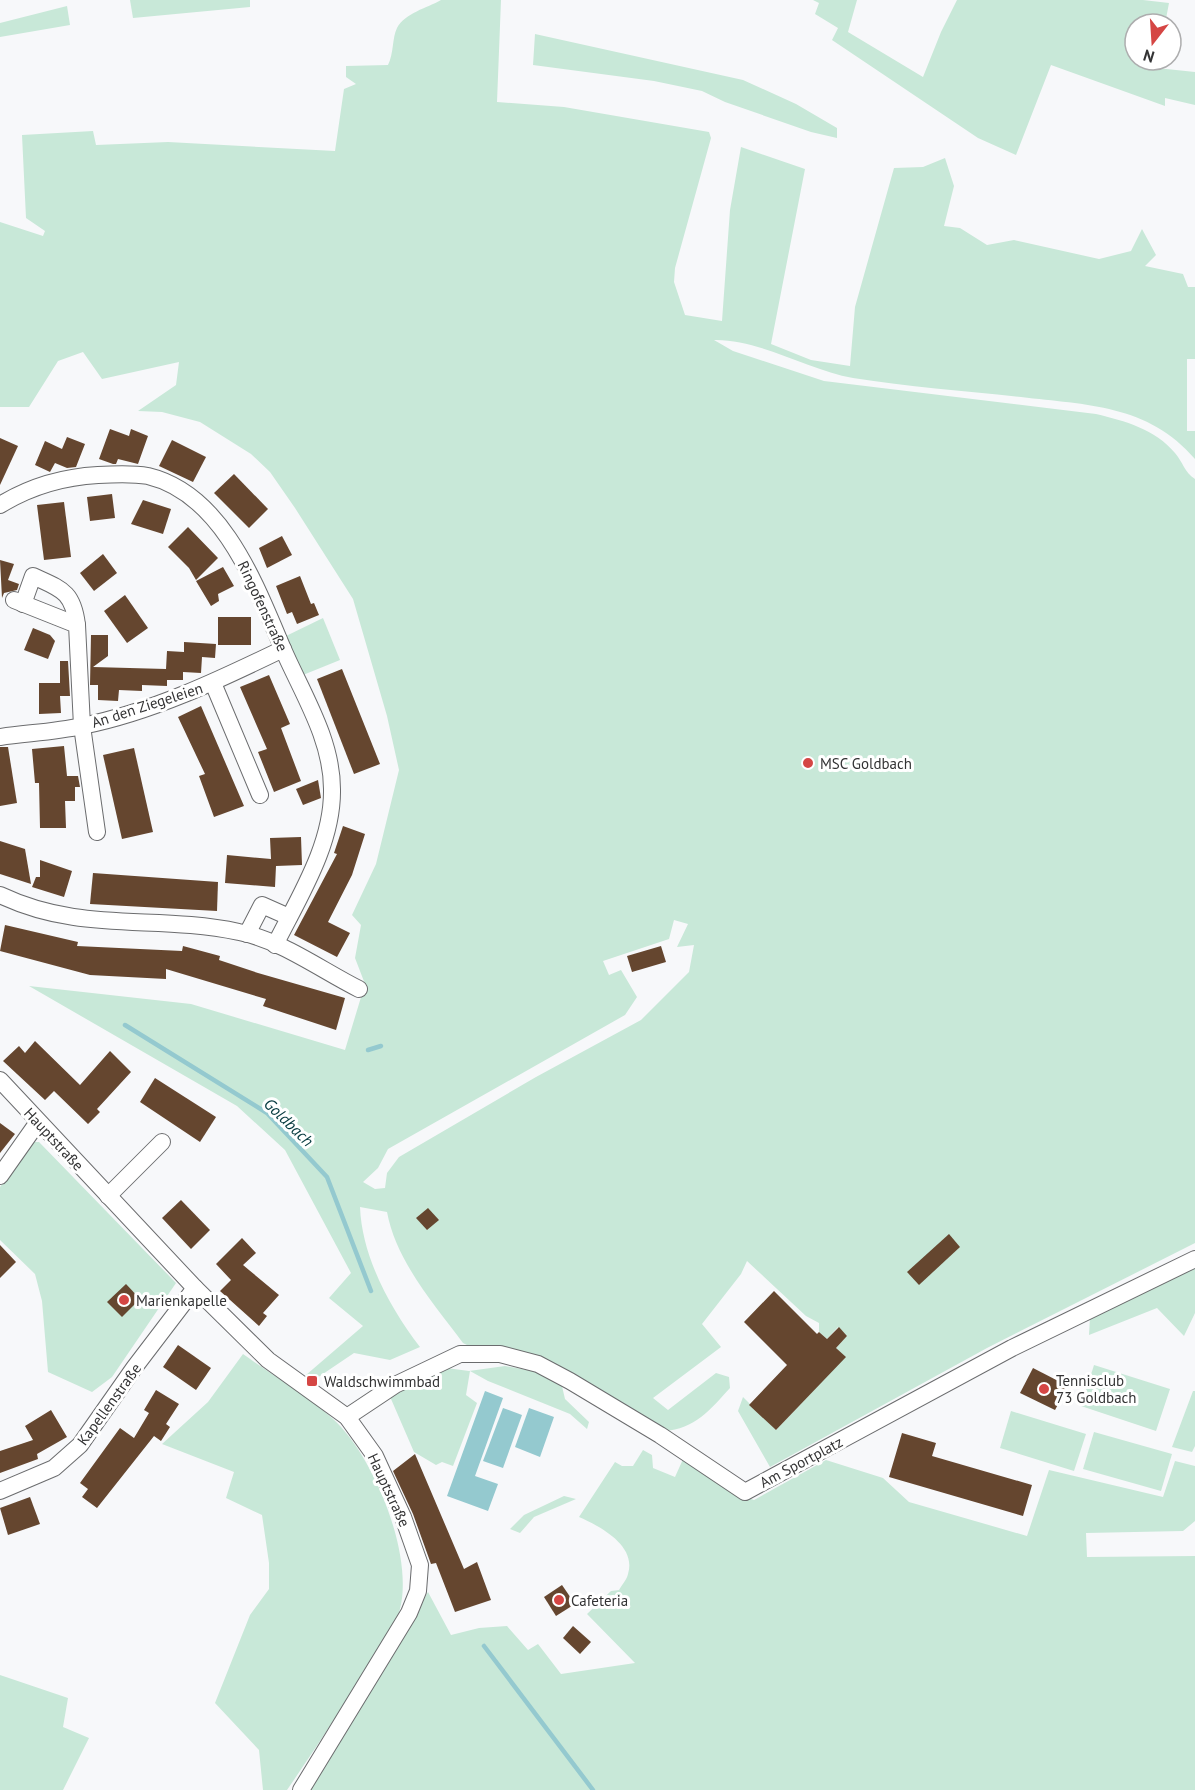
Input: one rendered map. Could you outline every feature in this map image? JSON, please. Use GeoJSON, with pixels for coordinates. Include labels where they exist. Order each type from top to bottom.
{"type":"FeatureCollection","features":[{"type":"Feature","properties":{"kind":"street","name":"Ringofenstraße"},"geometry":{"type":"LineString","coordinates":[[0,506],[42,484],[70,477],[121,474],[147,476],[165,482],[213,517],[231,541],[257,589],[311,706],[331,768],[332,789],[326,833],[275,945]]}},
{"type":"Feature","properties":{"kind":"street","name":"An den Ziegeleien"},"geometry":{"type":"LineString","coordinates":[[77,625],[19,602],[33,576],[64,590],[75,605],[77,625],[82,726],[97,832]]}},
{"type":"Feature","properties":{"kind":"street","name":"An den Ziegeleien"},"geometry":{"type":"LineString","coordinates":[[0,736],[82,726],[144,708],[213,683],[283,649]]}},
{"type":"Feature","properties":{"kind":"street","name":"An den Ziegeleien"},"geometry":{"type":"LineString","coordinates":[[213,683],[260,795]]}},
{"type":"Feature","properties":{"kind":"street"},"geometry":{"type":"LineString","coordinates":[[0,895],[43,912],[88,921],[186,925],[248,934],[275,945],[359,989]]}},
{"type":"Feature","properties":{"kind":"street"},"geometry":{"type":"LineString","coordinates":[[248,934],[262,905],[289,917]]}},
{"type":"Feature","properties":{"kind":"street","name":"Hauptstraße"},"geometry":{"type":"LineString","coordinates":[[0,1080],[195,1288],[268,1360],[347,1417],[375,1456],[384,1476],[420,1565],[420,1578],[410,1613],[301,1790]]}},
{"type":"Feature","properties":{"kind":"street"},"geometry":{"type":"LineString","coordinates":[[0,1176],[38,1122]]}},
{"type":"Feature","properties":{"kind":"street"},"geometry":{"type":"LineString","coordinates":[[108,1196],[162,1142]]}},
{"type":"Feature","properties":{"kind":"street","name":"Am Sportplatz"},"geometry":{"type":"LineString","coordinates":[[347,1417],[395,1385],[460,1354],[500,1354],[538,1364],[570,1381],[660,1435],[745,1492],[1012,1348],[1195,1259]]}},
{"type":"Feature","properties":{"kind":"street","name":"Kapellenstraße"},"geometry":{"type":"LineString","coordinates":[[0,1491],[54,1468],[80,1445],[134,1368],[195,1288]]}},
{"type":"Feature","properties":{"kind":"green space"},"geometry":{"type":"Polygon","coordinates":[[[130,0],[250,0],[250,7],[133,18],[130,0]]]}},
{"type":"Feature","properties":{"kind":"green space"},"geometry":{"type":"Polygon","coordinates":[[[441,0],[501,0],[497,102],[564,107],[709,132],[711,138],[675,268],[674,282],[685,315],[722,321],[730,210],[741,147],[805,169],[771,344],[811,360],[850,366],[855,307],[894,168],[923,167],[945,158],[954,186],[944,226],[960,228],[987,245],[1014,240],[1099,259],[1131,251],[1142,229],[1156,255],[1145,266],[1183,274],[1188,287],[1195,287],[1195,359],[1187,359],[1187,431],[1195,431],[1195,459],[1177,441],[1157,427],[1115,410],[1069,402],[853,378],[819,369],[748,344],[714,340],[733,351],[824,381],[1096,414],[1118,420],[1139,427],[1158,438],[1175,453],[1188,473],[1195,479],[1195,1243],[987,1348],[770,1467],[738,1411],[743,1397],[776,1430],[845,1357],[836,1348],[847,1336],[838,1327],[827,1339],[819,1332],[819,1323],[806,1316],[747,1261],[741,1274],[702,1324],[721,1347],[653,1398],[668,1410],[716,1373],[729,1377],[730,1388],[701,1417],[685,1427],[664,1431],[573,1376],[473,1348],[463,1343],[407,1265],[387,1212],[360,1207],[362,1226],[372,1263],[388,1299],[420,1347],[390,1360],[354,1353],[314,1380],[306,1375],[363,1326],[329,1298],[351,1273],[285,1150],[237,1106],[29,986],[191,1004],[345,1050],[365,984],[355,958],[361,925],[352,915],[376,864],[399,770],[387,716],[353,599],[270,472],[251,454],[200,422],[162,412],[138,411],[176,385],[179,362],[102,379],[83,352],[58,361],[29,407],[0,407],[0,222],[43,236],[45,231],[26,218],[22,135],[93,131],[96,145],[168,142],[335,151],[344,89],[356,84],[346,77],[346,66],[388,65],[395,32],[405,18],[441,0]],[[674,920],[669,939],[603,961],[609,975],[621,970],[637,997],[625,1015],[388,1149],[378,1168],[363,1182],[375,1189],[385,1188],[387,1173],[399,1157],[536,1077],[641,1020],[689,972],[694,945],[677,947],[688,924],[674,920]]]}},
{"type":"Feature","properties":{"kind":"green space"},"geometry":{"type":"Polygon","coordinates":[[[813,0],[857,0],[848,32],[923,77],[957,0],[1143,0],[1169,3],[1167,12],[1123,12],[1123,72],[1195,72],[1195,105],[1165,98],[1165,106],[1051,65],[1016,155],[978,138],[832,40],[838,28],[815,14],[819,3],[813,0]]]}},
{"type":"Feature","properties":{"kind":"green space"},"geometry":{"type":"Polygon","coordinates":[[[67,6],[70,25],[0,37],[0,23],[67,6]]]}},
{"type":"Feature","properties":{"kind":"green space"},"geometry":{"type":"Polygon","coordinates":[[[535,34],[743,80],[796,104],[837,128],[837,138],[811,132],[725,102],[702,91],[654,81],[533,65],[535,34]]]}},
{"type":"Feature","properties":{"kind":"green space"},"geometry":{"type":"Polygon","coordinates":[[[323,618],[340,660],[303,675],[286,636],[323,618]]]}},
{"type":"Feature","properties":{"kind":"green space"},"geometry":{"type":"Polygon","coordinates":[[[33,1142],[39,1142],[176,1283],[112,1377],[92,1392],[48,1372],[42,1301],[35,1274],[0,1240],[0,1187],[33,1142]]]}},
{"type":"Feature","properties":{"kind":"green space"},"geometry":{"type":"Polygon","coordinates":[[[1195,1267],[1195,1313],[1184,1336],[1157,1308],[1089,1335],[1090,1317],[1195,1267]]]}},
{"type":"Feature","properties":{"kind":"green space"},"geometry":{"type":"Polygon","coordinates":[[[243,1354],[311,1401],[347,1434],[362,1455],[387,1506],[401,1561],[403,1586],[396,1620],[287,1790],[263,1790],[259,1750],[215,1703],[250,1615],[269,1589],[269,1563],[262,1515],[226,1498],[234,1472],[162,1444],[208,1402],[243,1354]]]}},
{"type":"Feature","properties":{"kind":"green space"},"geometry":{"type":"Polygon","coordinates":[[[1094,1365],[1170,1389],[1156,1431],[1081,1406],[1094,1365]]]}},
{"type":"Feature","properties":{"kind":"green space"},"geometry":{"type":"Polygon","coordinates":[[[505,1366],[533,1371],[561,1382],[565,1399],[589,1422],[587,1429],[570,1414],[488,1381],[470,1371],[466,1395],[477,1403],[453,1466],[442,1462],[436,1465],[414,1452],[388,1392],[439,1367],[469,1371],[505,1366]]]}},
{"type":"Feature","properties":{"kind":"green space"},"geometry":{"type":"Polygon","coordinates":[[[1193,1391],[1195,1391],[1195,1446],[1192,1452],[1172,1447],[1193,1391]]]}},
{"type":"Feature","properties":{"kind":"green space"},"geometry":{"type":"Polygon","coordinates":[[[1011,1411],[1086,1434],[1074,1471],[1000,1448],[1011,1411]]]}},
{"type":"Feature","properties":{"kind":"green space"},"geometry":{"type":"Polygon","coordinates":[[[1094,1432],[1172,1454],[1161,1491],[1083,1469],[1094,1432]]]}},
{"type":"Feature","properties":{"kind":"green space"},"geometry":{"type":"Polygon","coordinates":[[[643,1450],[652,1455],[653,1468],[675,1477],[684,1457],[734,1493],[754,1500],[826,1460],[883,1478],[909,1502],[1027,1536],[1049,1470],[1163,1497],[1175,1461],[1195,1466],[1195,1521],[1183,1531],[1086,1533],[1087,1557],[1195,1556],[1195,1790],[311,1790],[428,1592],[451,1635],[479,1628],[507,1626],[528,1650],[538,1644],[561,1674],[635,1663],[587,1614],[611,1591],[619,1590],[626,1580],[629,1564],[627,1554],[606,1531],[579,1517],[615,1462],[622,1466],[633,1466],[643,1450]]]}},
{"type":"Feature","properties":{"kind":"green space"},"geometry":{"type":"Polygon","coordinates":[[[564,1496],[576,1499],[534,1517],[520,1533],[510,1529],[524,1515],[564,1496]]]}},
{"type":"Feature","properties":{"kind":"green space"},"geometry":{"type":"Polygon","coordinates":[[[0,1675],[68,1698],[63,1727],[89,1738],[63,1790],[0,1790],[0,1675]]]}},
{"type":"Feature","properties":{"kind":"water"},"geometry":{"type":"Polygon","coordinates":[[[485,1391],[503,1398],[475,1476],[498,1484],[488,1511],[447,1496],[485,1391]]]}},
{"type":"Feature","properties":{"kind":"water"},"geometry":{"type":"Polygon","coordinates":[[[503,1408],[522,1415],[503,1468],[483,1461],[503,1408]]]}},
{"type":"Feature","properties":{"kind":"water"},"geometry":{"type":"Polygon","coordinates":[[[529,1408],[554,1417],[540,1457],[515,1447],[529,1408]]]}},
{"type":"Feature","properties":{"kind":"building"},"geometry":{"type":"Polygon","coordinates":[[[110,429],[129,436],[131,429],[148,436],[138,464],[118,459],[116,464],[113,464],[99,459],[110,429]]]}},
{"type":"Feature","properties":{"kind":"building"},"geometry":{"type":"Polygon","coordinates":[[[67,437],[85,444],[76,467],[67,468],[55,463],[50,472],[35,465],[45,441],[62,449],[67,437]]]}},
{"type":"Feature","properties":{"kind":"building"},"geometry":{"type":"Polygon","coordinates":[[[0,438],[18,446],[0,485],[0,438]]]}},
{"type":"Feature","properties":{"kind":"building"},"geometry":{"type":"Polygon","coordinates":[[[172,440],[206,457],[193,482],[159,466],[172,440]]]}},
{"type":"Feature","properties":{"kind":"building"},"geometry":{"type":"Polygon","coordinates":[[[234,474],[268,509],[249,528],[214,493],[234,474]]]}},
{"type":"Feature","properties":{"kind":"building"},"geometry":{"type":"Polygon","coordinates":[[[112,494],[115,518],[90,521],[87,497],[112,494]]]}},
{"type":"Feature","properties":{"kind":"building"},"geometry":{"type":"Polygon","coordinates":[[[143,500],[171,509],[163,534],[131,524],[143,500]]]}},
{"type":"Feature","properties":{"kind":"building"},"geometry":{"type":"Polygon","coordinates":[[[64,502],[71,557],[44,560],[37,505],[64,502]]]}},
{"type":"Feature","properties":{"kind":"building"},"geometry":{"type":"Polygon","coordinates":[[[188,527],[218,558],[196,580],[189,568],[168,547],[188,527]]]}},
{"type":"Feature","properties":{"kind":"building"},"geometry":{"type":"Polygon","coordinates":[[[282,536],[292,555],[267,568],[259,548],[282,536]]]}},
{"type":"Feature","properties":{"kind":"building"},"geometry":{"type":"Polygon","coordinates":[[[103,554],[117,573],[94,591],[80,573],[103,554]]]}},
{"type":"Feature","properties":{"kind":"building"},"geometry":{"type":"Polygon","coordinates":[[[0,560],[14,564],[8,580],[19,584],[17,590],[4,593],[2,598],[0,560]]]}},
{"type":"Feature","properties":{"kind":"building"},"geometry":{"type":"Polygon","coordinates":[[[223,567],[234,586],[218,594],[219,601],[211,606],[196,581],[223,567]]]}},
{"type":"Feature","properties":{"kind":"building"},"geometry":{"type":"Polygon","coordinates":[[[300,576],[311,604],[314,603],[319,615],[297,624],[292,612],[287,614],[276,586],[300,576]]]}},
{"type":"Feature","properties":{"kind":"building"},"geometry":{"type":"Polygon","coordinates":[[[125,595],[148,628],[127,643],[104,611],[125,595]]]}},
{"type":"Feature","properties":{"kind":"building"},"geometry":{"type":"Polygon","coordinates":[[[218,617],[251,617],[251,645],[218,645],[218,617]]]}},
{"type":"Feature","properties":{"kind":"building"},"geometry":{"type":"Polygon","coordinates":[[[33,628],[50,635],[55,641],[48,659],[24,650],[33,628]]]}},
{"type":"Feature","properties":{"kind":"building"},"geometry":{"type":"Polygon","coordinates":[[[91,635],[108,635],[108,656],[93,667],[166,669],[167,651],[184,652],[184,642],[216,644],[215,658],[202,657],[201,673],[183,672],[183,680],[167,680],[167,686],[142,685],[142,691],[119,690],[118,701],[98,700],[98,685],[90,685],[91,635]]]}},
{"type":"Feature","properties":{"kind":"building"},"geometry":{"type":"Polygon","coordinates":[[[60,661],[68,661],[70,696],[60,696],[61,713],[39,714],[39,683],[60,683],[60,661]]]}},
{"type":"Feature","properties":{"kind":"building"},"geometry":{"type":"Polygon","coordinates":[[[342,669],[380,764],[354,774],[317,679],[342,669]]]}},
{"type":"Feature","properties":{"kind":"building"},"geometry":{"type":"Polygon","coordinates":[[[269,675],[290,724],[281,728],[301,781],[274,792],[258,752],[267,749],[240,687],[269,675]]]}},
{"type":"Feature","properties":{"kind":"building"},"geometry":{"type":"Polygon","coordinates":[[[201,706],[244,806],[214,817],[199,776],[205,774],[178,717],[201,706]]]}},
{"type":"Feature","properties":{"kind":"building"},"geometry":{"type":"Polygon","coordinates":[[[64,746],[67,776],[78,776],[80,787],[75,787],[75,801],[65,801],[66,828],[40,828],[39,783],[35,783],[32,749],[64,746]]]}},
{"type":"Feature","properties":{"kind":"building"},"geometry":{"type":"Polygon","coordinates":[[[0,747],[8,747],[17,803],[0,806],[0,747]]]}},
{"type":"Feature","properties":{"kind":"building"},"geometry":{"type":"Polygon","coordinates":[[[134,748],[153,832],[122,839],[103,755],[134,748]]]}},
{"type":"Feature","properties":{"kind":"building"},"geometry":{"type":"Polygon","coordinates":[[[318,780],[321,798],[303,805],[296,789],[318,780]]]}},
{"type":"Feature","properties":{"kind":"building"},"geometry":{"type":"Polygon","coordinates":[[[343,826],[365,834],[352,875],[328,922],[350,933],[337,957],[294,935],[337,854],[334,853],[343,826]]]}},
{"type":"Feature","properties":{"kind":"building"},"geometry":{"type":"Polygon","coordinates":[[[301,837],[302,865],[276,866],[275,887],[225,883],[227,855],[271,859],[270,838],[301,837]]]}},
{"type":"Feature","properties":{"kind":"building"},"geometry":{"type":"Polygon","coordinates":[[[0,841],[25,849],[31,884],[0,874],[0,841]]]}},
{"type":"Feature","properties":{"kind":"building"},"geometry":{"type":"Polygon","coordinates":[[[40,860],[72,871],[64,897],[32,887],[36,877],[40,877],[40,860]]]}},
{"type":"Feature","properties":{"kind":"building"},"geometry":{"type":"Polygon","coordinates":[[[93,873],[218,882],[217,911],[90,904],[93,873]]]}},
{"type":"Feature","properties":{"kind":"building"},"geometry":{"type":"Polygon","coordinates":[[[5,925],[78,942],[77,946],[182,951],[183,946],[220,956],[219,960],[258,973],[345,998],[336,1030],[263,1006],[266,999],[166,969],[166,979],[90,975],[0,951],[5,925]]]}},
{"type":"Feature","properties":{"kind":"building"},"geometry":{"type":"Polygon","coordinates":[[[661,946],[666,962],[632,972],[627,956],[661,946]]]}},
{"type":"Feature","properties":{"kind":"building"},"geometry":{"type":"Polygon","coordinates":[[[35,1041],[80,1085],[110,1051],[131,1072],[97,1109],[100,1112],[88,1124],[54,1091],[45,1100],[3,1061],[19,1046],[25,1053],[35,1041]]]}},
{"type":"Feature","properties":{"kind":"building"},"geometry":{"type":"Polygon","coordinates":[[[155,1078],[216,1117],[200,1142],[140,1102],[155,1078]]]}},
{"type":"Feature","properties":{"kind":"building"},"geometry":{"type":"Polygon","coordinates":[[[0,1123],[15,1134],[0,1153],[0,1123]]]}},
{"type":"Feature","properties":{"kind":"building"},"geometry":{"type":"Polygon","coordinates":[[[181,1200],[210,1230],[191,1249],[162,1218],[181,1200]]]}},
{"type":"Feature","properties":{"kind":"building"},"geometry":{"type":"Polygon","coordinates":[[[428,1208],[439,1220],[427,1230],[416,1218],[428,1208]]]}},
{"type":"Feature","properties":{"kind":"building"},"geometry":{"type":"Polygon","coordinates":[[[949,1234],[960,1247],[919,1285],[907,1272],[949,1234]]]}},
{"type":"Feature","properties":{"kind":"building"},"geometry":{"type":"Polygon","coordinates":[[[242,1238],[256,1253],[243,1265],[279,1295],[263,1313],[267,1316],[259,1326],[220,1291],[231,1280],[216,1264],[242,1238]]]}},
{"type":"Feature","properties":{"kind":"building"},"geometry":{"type":"Polygon","coordinates":[[[0,1245],[16,1262],[0,1278],[0,1245]]]}},
{"type":"Feature","properties":{"kind":"building","name":"Marienkapelle"},"geometry":{"type":"Polygon","coordinates":[[[126,1284],[140,1299],[122,1317],[107,1302],[126,1284]]]}},
{"type":"Feature","properties":{"kind":"building"},"geometry":{"type":"Polygon","coordinates":[[[774,1291],[817,1334],[819,1332],[827,1339],[839,1327],[847,1336],[836,1348],[846,1357],[776,1430],[749,1405],[787,1365],[744,1322],[774,1291]]]}},
{"type":"Feature","properties":{"kind":"building"},"geometry":{"type":"Polygon","coordinates":[[[178,1345],[211,1368],[196,1390],[163,1367],[178,1345]]]}},
{"type":"Feature","properties":{"kind":"building","name":"Tennisclub 73 Goldbach"},"geometry":{"type":"Polygon","coordinates":[[[1033,1368],[1068,1386],[1055,1410],[1020,1393],[1033,1368]]]}},
{"type":"Feature","properties":{"kind":"building"},"geometry":{"type":"Polygon","coordinates":[[[156,1390],[179,1404],[166,1424],[170,1427],[161,1441],[154,1436],[97,1508],[82,1497],[88,1489],[80,1483],[120,1428],[134,1438],[149,1413],[144,1410],[156,1390]]]}},
{"type":"Feature","properties":{"kind":"building"},"geometry":{"type":"Polygon","coordinates":[[[51,1410],[67,1437],[37,1454],[38,1459],[0,1473],[0,1451],[33,1440],[25,1426],[51,1410]]]}},
{"type":"Feature","properties":{"kind":"building"},"geometry":{"type":"Polygon","coordinates":[[[902,1433],[936,1443],[932,1456],[1032,1485],[1023,1516],[889,1477],[902,1433]]]}},
{"type":"Feature","properties":{"kind":"building"},"geometry":{"type":"Polygon","coordinates":[[[415,1454],[464,1569],[477,1562],[491,1600],[455,1612],[436,1563],[431,1564],[413,1514],[393,1471],[415,1454]]]}},
{"type":"Feature","properties":{"kind":"building"},"geometry":{"type":"Polygon","coordinates":[[[30,1497],[40,1524],[8,1535],[0,1508],[30,1497]]]}},
{"type":"Feature","properties":{"kind":"building","name":"Cafeteria"},"geometry":{"type":"Polygon","coordinates":[[[562,1585],[575,1604],[556,1616],[544,1597],[562,1585]]]}},
{"type":"Feature","properties":{"kind":"building"},"geometry":{"type":"Polygon","coordinates":[[[573,1626],[591,1642],[580,1654],[563,1638],[573,1626]]]}},
{"type":"Feature","properties":{"kind":"waterway","name":"Goldbach"},"geometry":{"type":"LineString","coordinates":[[125,1025],[267,1113],[327,1177],[371,1291]]}},
{"type":"Feature","properties":{"kind":"waterway"},"geometry":{"type":"LineString","coordinates":[[368,1050],[381,1046]]}},
{"type":"Feature","properties":{"kind":"waterway"},"geometry":{"type":"LineString","coordinates":[[484,1646],[593,1790]]}},
{"type":"Feature","properties":{"kind":"place","name":"MSC Goldbach"},"geometry":{"type":"Point","coordinates":[808,763]}},
{"type":"Feature","properties":{"kind":"place","name":"Marienkapelle"},"geometry":{"type":"Point","coordinates":[124,1300]}},
{"type":"Feature","properties":{"kind":"place","name":"Waldschwimmbad"},"geometry":{"type":"Point","coordinates":[312,1381]}},
{"type":"Feature","properties":{"kind":"place","name":"Tennisclub 73 Goldbach"},"geometry":{"type":"Point","coordinates":[1044,1389]}},
{"type":"Feature","properties":{"kind":"place","name":"Cafeteria"},"geometry":{"type":"Point","coordinates":[559,1600]}}]}
